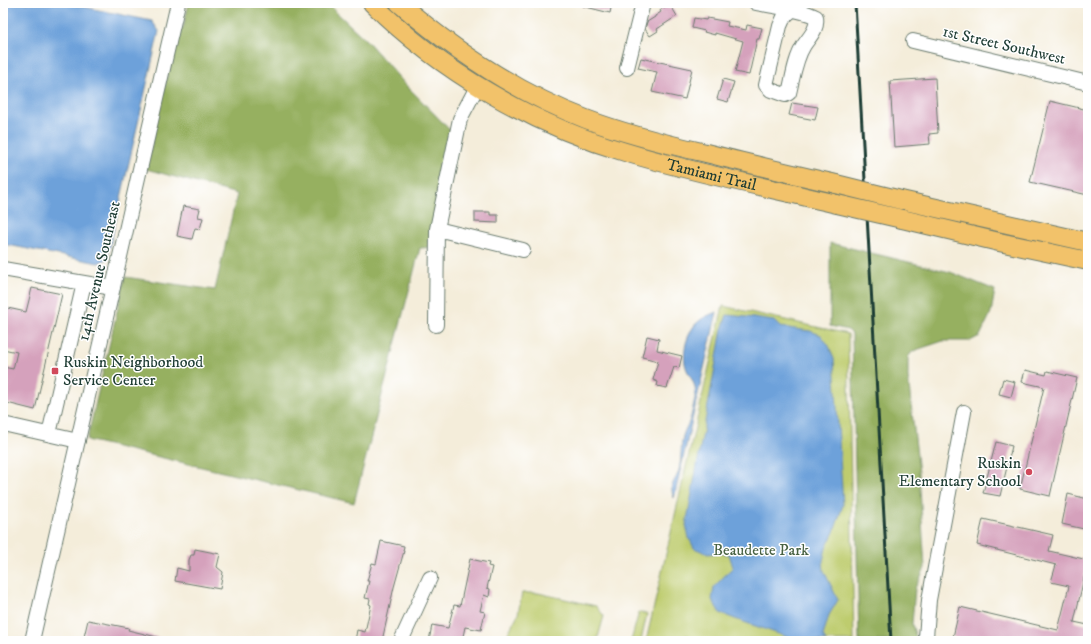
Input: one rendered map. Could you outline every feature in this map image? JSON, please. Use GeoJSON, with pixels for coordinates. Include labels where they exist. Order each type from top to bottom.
{"type":"FeatureCollection","features":[{"type":"Feature","properties":{"kind":"main road","name":"Tamiami Trail"},"geometry":{"type":"LineString","coordinates":[[372,3],[411,38],[444,64],[514,106],[585,138],[624,152],[837,204],[1088,261]]}},
{"type":"Feature","properties":{"kind":"main road","name":"Tamiami Trail"},"geometry":{"type":"LineString","coordinates":[[399,3],[428,27],[487,69],[556,106],[586,120],[666,144],[901,200],[1088,242]]}},
{"type":"Feature","properties":{"kind":"street","name":"14th Avenue Southeast"},"geometry":{"type":"LineString","coordinates":[[32,641],[178,3]]}},
{"type":"Feature","properties":{"kind":"street"},"geometry":{"type":"LineString","coordinates":[[627,68],[643,3]]}},
{"type":"Feature","properties":{"kind":"street"},"geometry":{"type":"LineString","coordinates":[[756,3],[792,10],[812,9],[816,17],[816,27],[799,54],[789,93],[785,95],[771,90],[766,85],[780,26],[784,17],[792,10]]}},
{"type":"Feature","properties":{"kind":"street","name":"1st Street Southwest"},"geometry":{"type":"LineString","coordinates":[[913,41],[1088,83]]}},
{"type":"Feature","properties":{"kind":"street"},"geometry":{"type":"LineString","coordinates":[[436,325],[437,230],[460,119],[478,85]]}},
{"type":"Feature","properties":{"kind":"street"},"geometry":{"type":"LineString","coordinates":[[437,230],[523,250]]}},
{"type":"Feature","properties":{"kind":"street"},"geometry":{"type":"LineString","coordinates":[[3,269],[113,288]]}},
{"type":"Feature","properties":{"kind":"street"},"geometry":{"type":"LineString","coordinates":[[49,434],[84,283]]}},
{"type":"Feature","properties":{"kind":"street"},"geometry":{"type":"LineString","coordinates":[[927,641],[929,600],[964,412]]}},
{"type":"Feature","properties":{"kind":"street"},"geometry":{"type":"LineString","coordinates":[[3,424],[78,441]]}},
{"type":"Feature","properties":{"kind":"street"},"geometry":{"type":"LineString","coordinates":[[401,641],[430,578]]}},
{"type":"Feature","properties":{"kind":"path"},"geometry":{"type":"LineString","coordinates":[[673,641],[677,638],[699,641]]}},
{"type":"Feature","properties":{"kind":"green space"},"geometry":{"type":"Polygon","coordinates":[[[189,3],[329,3],[335,11],[368,42],[404,83],[451,131],[439,247],[420,248],[354,503],[87,440],[125,277],[215,290],[237,194],[146,169],[178,28],[183,28],[189,3]]]}},
{"type":"Feature","properties":{"kind":"green space"},"geometry":{"type":"Polygon","coordinates":[[[830,243],[950,272],[995,290],[991,313],[980,336],[970,341],[943,341],[912,352],[908,357],[908,377],[919,473],[925,568],[915,588],[912,624],[917,641],[859,641],[852,334],[848,330],[830,326],[830,243]]]}},
{"type":"Feature","properties":{"kind":"green space","name":"Beaudette Park"},"geometry":{"type":"Polygon","coordinates":[[[723,306],[848,334],[854,641],[646,641],[723,306]]]}},
{"type":"Feature","properties":{"kind":"green space"},"geometry":{"type":"Polygon","coordinates":[[[522,593],[538,593],[596,606],[604,616],[597,641],[504,641],[518,614],[522,593]]]}},
{"type":"Feature","properties":{"kind":"green space"},"geometry":{"type":"Polygon","coordinates":[[[639,612],[647,614],[641,641],[631,641],[639,612]]]}},
{"type":"Feature","properties":{"kind":"water"},"geometry":{"type":"Polygon","coordinates":[[[3,3],[65,3],[152,21],[159,31],[107,259],[98,263],[3,244],[3,3]]]}},
{"type":"Feature","properties":{"kind":"water"},"geometry":{"type":"Polygon","coordinates":[[[717,312],[674,498],[672,486],[678,474],[682,440],[691,416],[695,398],[694,383],[685,363],[684,355],[686,344],[689,334],[695,325],[702,319],[717,312]]]}},
{"type":"Feature","properties":{"kind":"water","name":"Beaudette Park"},"geometry":{"type":"Polygon","coordinates":[[[727,315],[774,321],[780,327],[810,331],[821,335],[829,346],[834,359],[843,505],[834,532],[826,548],[823,561],[824,571],[838,600],[829,615],[823,636],[826,641],[799,641],[720,613],[712,600],[714,587],[733,567],[729,554],[708,554],[694,548],[689,538],[686,525],[722,329],[727,315]]]}},
{"type":"Feature","properties":{"kind":"building"},"geometry":{"type":"Polygon","coordinates":[[[582,3],[612,3],[610,13],[582,6],[582,3]]]}},
{"type":"Feature","properties":{"kind":"building"},"geometry":{"type":"Polygon","coordinates":[[[667,6],[668,8],[671,6],[677,16],[657,29],[658,31],[650,36],[645,29],[647,22],[661,12],[660,10],[667,6]]]}},
{"type":"Feature","properties":{"kind":"building"},"geometry":{"type":"Polygon","coordinates":[[[694,18],[706,20],[707,18],[728,22],[727,26],[746,30],[747,25],[762,28],[759,39],[757,39],[749,75],[735,72],[743,41],[692,28],[694,18]]]}},
{"type":"Feature","properties":{"kind":"building"},"geometry":{"type":"Polygon","coordinates":[[[641,58],[692,69],[685,99],[652,92],[657,72],[638,68],[641,58]]]}},
{"type":"Feature","properties":{"kind":"building"},"geometry":{"type":"Polygon","coordinates":[[[935,78],[938,133],[929,134],[930,144],[894,147],[890,81],[935,78]]]}},
{"type":"Feature","properties":{"kind":"building"},"geometry":{"type":"Polygon","coordinates":[[[723,79],[734,82],[728,102],[717,99],[723,79]]]}},
{"type":"Feature","properties":{"kind":"building"},"geometry":{"type":"Polygon","coordinates":[[[1050,101],[1088,110],[1088,195],[1030,182],[1050,101]]]}},
{"type":"Feature","properties":{"kind":"building"},"geometry":{"type":"Polygon","coordinates":[[[792,103],[818,107],[815,120],[789,115],[792,103]]]}},
{"type":"Feature","properties":{"kind":"building"},"geometry":{"type":"Polygon","coordinates":[[[183,206],[200,209],[198,217],[203,218],[200,229],[195,228],[192,239],[177,236],[183,206]]]}},
{"type":"Feature","properties":{"kind":"building"},"geometry":{"type":"Polygon","coordinates":[[[475,212],[490,212],[490,215],[498,215],[498,223],[475,222],[475,212]]]}},
{"type":"Feature","properties":{"kind":"building"},"geometry":{"type":"Polygon","coordinates":[[[32,288],[62,294],[35,410],[3,402],[3,367],[13,369],[17,352],[3,349],[3,307],[26,312],[32,288]]]}},
{"type":"Feature","properties":{"kind":"building"},"geometry":{"type":"Polygon","coordinates":[[[647,336],[659,339],[657,350],[682,356],[679,368],[674,367],[667,388],[657,386],[658,382],[653,380],[658,361],[642,357],[647,336]]]}},
{"type":"Feature","properties":{"kind":"building"},"geometry":{"type":"Polygon","coordinates":[[[1025,370],[1046,375],[1047,371],[1077,378],[1050,496],[1020,489],[1044,387],[1022,382],[1025,370]]]}},
{"type":"Feature","properties":{"kind":"building"},"geometry":{"type":"Polygon","coordinates":[[[1003,379],[1015,382],[1011,397],[999,394],[1003,379]]]}},
{"type":"Feature","properties":{"kind":"building"},"geometry":{"type":"Polygon","coordinates":[[[996,442],[1012,446],[1000,496],[983,493],[996,442]]]}},
{"type":"Feature","properties":{"kind":"building"},"geometry":{"type":"Polygon","coordinates":[[[1068,494],[1088,499],[1088,530],[1062,524],[1068,494]]]}},
{"type":"Feature","properties":{"kind":"building"},"geometry":{"type":"Polygon","coordinates":[[[983,519],[1053,535],[1049,551],[1088,560],[1074,622],[1088,625],[1088,641],[973,641],[953,637],[960,607],[1058,630],[1069,586],[1051,582],[1056,565],[977,545],[983,519]]]}},
{"type":"Feature","properties":{"kind":"building"},"geometry":{"type":"Polygon","coordinates":[[[381,541],[404,546],[382,641],[355,641],[357,630],[365,632],[371,605],[369,604],[370,599],[365,598],[369,581],[367,581],[372,563],[376,564],[381,541]]]}},
{"type":"Feature","properties":{"kind":"building"},"geometry":{"type":"Polygon","coordinates":[[[195,549],[220,554],[217,567],[223,572],[220,589],[175,581],[177,568],[189,571],[189,560],[191,555],[194,555],[195,549]]]}},
{"type":"Feature","properties":{"kind":"building"},"geometry":{"type":"Polygon","coordinates":[[[470,559],[489,563],[488,566],[492,567],[487,588],[490,589],[489,597],[484,595],[480,611],[485,612],[481,630],[465,627],[462,641],[429,641],[432,625],[448,628],[454,605],[460,606],[470,559]]]}},
{"type":"Feature","properties":{"kind":"building"},"geometry":{"type":"Polygon","coordinates":[[[88,620],[129,628],[128,630],[161,638],[161,641],[83,641],[88,620]]]}},
{"type":"Feature","properties":{"kind":"railway"},"geometry":{"type":"LineString","coordinates":[[855,3],[891,641]]}},
{"type":"Feature","properties":{"kind":"place","name":"Ruskin Neighborhood Service Center"},"geometry":{"type":"Point","coordinates":[55,371]}},
{"type":"Feature","properties":{"kind":"place","name":"Ruskin Elementary School"},"geometry":{"type":"Point","coordinates":[1029,472]}}]}
